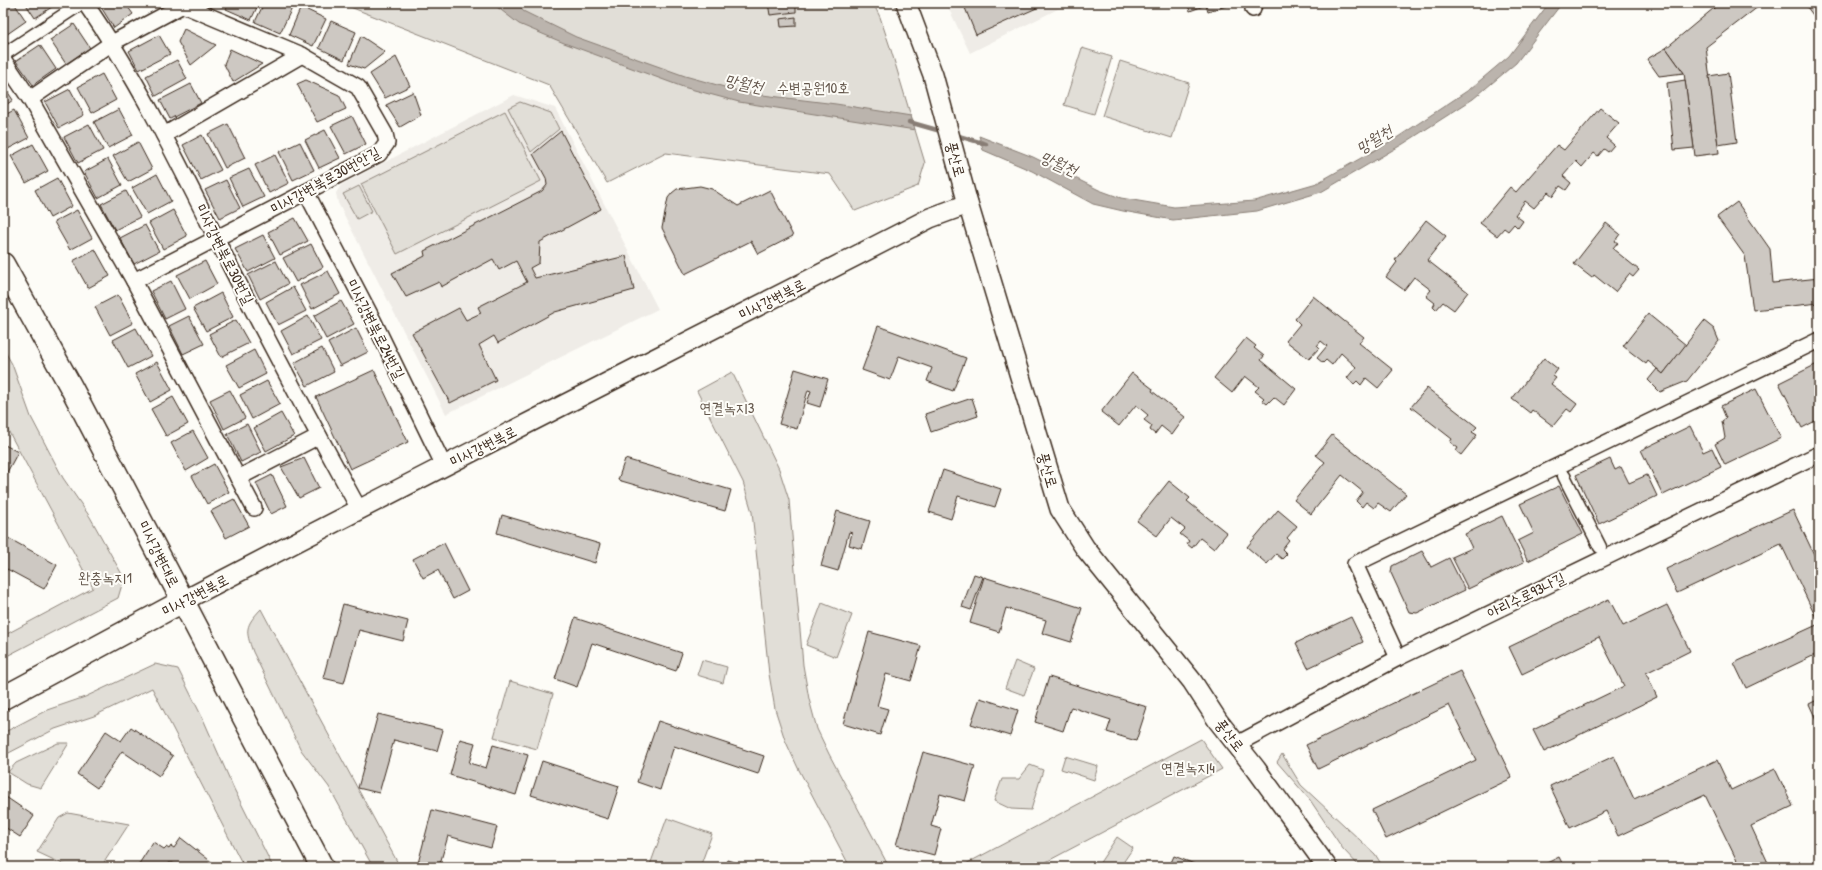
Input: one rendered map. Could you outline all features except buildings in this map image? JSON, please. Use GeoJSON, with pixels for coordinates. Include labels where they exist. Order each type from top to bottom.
{"type":"FeatureCollection","features":[{"type":"Feature","properties":{"kind":"main road","name":"미사강변대로"},"geometry":{"type":"LineString","coordinates":[[3,264],[71,387],[322,867]]}},
{"type":"Feature","properties":{"kind":"main road","name":"미사강변북로"},"geometry":{"type":"LineString","coordinates":[[3,698],[183,602]]}},
{"type":"Feature","properties":{"kind":"street","name":"미사강변북로30번길"},"geometry":{"type":"LineString","coordinates":[[83,3],[112,43],[164,135],[319,436],[359,509]]}},
{"type":"Feature","properties":{"kind":"street"},"geometry":{"type":"LineString","coordinates":[[3,55],[83,3]]}},
{"type":"Feature","properties":{"kind":"street","name":"풍산로"},"geometry":{"type":"LineString","coordinates":[[906,3],[933,75],[968,204],[1060,509],[1085,548],[1192,681],[1218,721],[1237,744],[1326,867]]}},
{"type":"Feature","properties":{"kind":"street","name":"미사강변북로30번안길"},"geometry":{"type":"LineString","coordinates":[[112,43],[183,5],[302,55],[358,86],[385,134],[387,143],[379,154],[134,281]]}},
{"type":"Feature","properties":{"kind":"street"},"geometry":{"type":"LineString","coordinates":[[30,99],[112,43]]}},
{"type":"Feature","properties":{"kind":"street"},"geometry":{"type":"LineString","coordinates":[[164,135],[302,55]]}},
{"type":"Feature","properties":{"kind":"street"},"geometry":{"type":"LineString","coordinates":[[3,58],[30,99],[134,281],[254,508]]}},
{"type":"Feature","properties":{"kind":"street","name":"미사강변북로24번길"},"geometry":{"type":"LineString","coordinates":[[306,192],[374,322],[444,466]]}},
{"type":"Feature","properties":{"kind":"street","name":"미사강변북로"},"geometry":{"type":"LineString","coordinates":[[183,602],[359,509],[930,218],[968,204]]}},
{"type":"Feature","properties":{"kind":"street"},"geometry":{"type":"LineString","coordinates":[[1398,658],[1355,564],[1819,340]]}},
{"type":"Feature","properties":{"kind":"street"},"geometry":{"type":"LineString","coordinates":[[238,478],[319,436]]}},
{"type":"Feature","properties":{"kind":"street","name":"아리수로93나길"},"geometry":{"type":"LineString","coordinates":[[1237,744],[1398,658],[1819,454]]}},
{"type":"Feature","properties":{"kind":"street"},"geometry":{"type":"LineString","coordinates":[[1564,476],[1600,547]]}},
{"type":"Feature","properties":{"kind":"shaded area","name":"망월천"},"geometry":{"type":"Polygon","coordinates":[[[492,3],[518,3],[523,11],[576,37],[685,76],[746,93],[836,104],[911,116],[915,130],[739,102],[683,87],[564,43],[519,24],[492,3]]]}},
{"type":"Feature","properties":{"kind":"shaded area"},"geometry":{"type":"Polygon","coordinates":[[[946,3],[1070,3],[970,53],[946,3]]]}},
{"type":"Feature","properties":{"kind":"shaded area"},"geometry":{"type":"Polygon","coordinates":[[[1549,3],[1562,3],[1516,63],[1473,99],[1403,144],[1321,192],[1257,211],[1173,220],[1093,204],[1032,171],[983,150],[979,136],[1033,157],[1099,190],[1121,198],[1174,207],[1254,201],[1317,183],[1398,137],[1470,89],[1509,56],[1549,3]]]}},
{"type":"Feature","properties":{"kind":"shaded area"},"geometry":{"type":"Polygon","coordinates":[[[514,95],[555,108],[658,309],[446,414],[338,203],[336,193],[341,185],[514,95]]]}},
{"type":"Feature","properties":{"kind":"green space","name":"수변공원10호"},"geometry":{"type":"Polygon","coordinates":[[[340,3],[873,3],[880,17],[891,50],[925,163],[918,186],[855,211],[830,174],[666,153],[607,183],[549,85],[340,3]]]}},
{"type":"Feature","properties":{"kind":"green space"},"geometry":{"type":"Polygon","coordinates":[[[1082,48],[1112,57],[1094,114],[1064,105],[1082,48]]]}},
{"type":"Feature","properties":{"kind":"green space"},"geometry":{"type":"Polygon","coordinates":[[[1120,61],[1189,83],[1172,138],[1102,116],[1120,61]]]}},
{"type":"Feature","properties":{"kind":"green space"},"geometry":{"type":"Polygon","coordinates":[[[520,102],[551,113],[559,129],[531,152],[508,108],[520,102]]]}},
{"type":"Feature","properties":{"kind":"green space"},"geometry":{"type":"Polygon","coordinates":[[[505,111],[541,181],[397,254],[361,184],[505,111]]]}},
{"type":"Feature","properties":{"kind":"green space"},"geometry":{"type":"Polygon","coordinates":[[[359,186],[372,211],[357,219],[343,194],[359,186]]]}},
{"type":"Feature","properties":{"kind":"green space","name":"완충녹지1"},"geometry":{"type":"Polygon","coordinates":[[[3,348],[12,364],[31,417],[63,478],[90,517],[124,578],[118,598],[3,658],[3,636],[93,588],[3,421],[3,348]]]}},
{"type":"Feature","properties":{"kind":"green space","name":"연결녹지3"},"geometry":{"type":"Polygon","coordinates":[[[732,372],[779,469],[789,500],[803,665],[809,699],[817,729],[889,867],[850,867],[798,768],[785,740],[775,709],[769,674],[752,512],[743,482],[697,391],[732,372]]]}},
{"type":"Feature","properties":{"kind":"green space"},"geometry":{"type":"Polygon","coordinates":[[[822,603],[852,615],[836,657],[806,645],[822,603]]]}},
{"type":"Feature","properties":{"kind":"green space"},"geometry":{"type":"Polygon","coordinates":[[[261,609],[400,867],[373,867],[329,787],[301,750],[253,652],[249,638],[249,624],[261,609]]]}},
{"type":"Feature","properties":{"kind":"green space"},"geometry":{"type":"Polygon","coordinates":[[[702,660],[727,667],[723,683],[697,675],[702,660]]]}},
{"type":"Feature","properties":{"kind":"green space"},"geometry":{"type":"Polygon","coordinates":[[[1015,661],[1034,669],[1024,695],[1005,688],[1015,661]]]}},
{"type":"Feature","properties":{"kind":"green space"},"geometry":{"type":"Polygon","coordinates":[[[155,664],[178,669],[204,721],[234,789],[273,867],[244,867],[152,688],[94,716],[55,729],[3,756],[3,733],[47,710],[85,697],[155,664]]]}},
{"type":"Feature","properties":{"kind":"green space"},"geometry":{"type":"Polygon","coordinates":[[[510,681],[553,694],[537,749],[494,737],[510,681]]]}},
{"type":"Feature","properties":{"kind":"green space","name":"연결녹지4"},"geometry":{"type":"Polygon","coordinates":[[[1201,739],[1222,769],[1046,862],[1049,867],[960,867],[1201,739]]]}},
{"type":"Feature","properties":{"kind":"green space"},"geometry":{"type":"Polygon","coordinates":[[[58,743],[69,743],[41,788],[27,784],[8,772],[16,763],[58,743]]]}},
{"type":"Feature","properties":{"kind":"green space"},"geometry":{"type":"Polygon","coordinates":[[[1282,754],[1301,785],[1375,854],[1383,867],[1360,867],[1343,849],[1310,800],[1277,762],[1282,754]]]}},
{"type":"Feature","properties":{"kind":"green space"},"geometry":{"type":"Polygon","coordinates":[[[1065,756],[1098,766],[1094,780],[1061,769],[1065,756]]]}},
{"type":"Feature","properties":{"kind":"green space"},"geometry":{"type":"Polygon","coordinates":[[[1030,765],[1043,770],[1031,810],[1011,809],[994,801],[1002,779],[1019,779],[1030,765]]]}},
{"type":"Feature","properties":{"kind":"green space"},"geometry":{"type":"Polygon","coordinates":[[[68,813],[129,824],[101,867],[69,867],[37,852],[59,818],[68,813]]]}},
{"type":"Feature","properties":{"kind":"green space"},"geometry":{"type":"Polygon","coordinates":[[[667,818],[712,834],[700,867],[656,867],[650,865],[667,818]]]}},
{"type":"Feature","properties":{"kind":"green space"},"geometry":{"type":"Polygon","coordinates":[[[1117,837],[1133,848],[1120,867],[1097,867],[1117,837]]]}},
{"type":"Feature","properties":{"kind":"waterway","name":"망월천"},"geometry":{"type":"LineString","coordinates":[[909,122],[944,132]]}},
{"type":"Feature","properties":{"kind":"waterway","name":"망월천"},"geometry":{"type":"LineString","coordinates":[[955,135],[986,144]]}}]}
